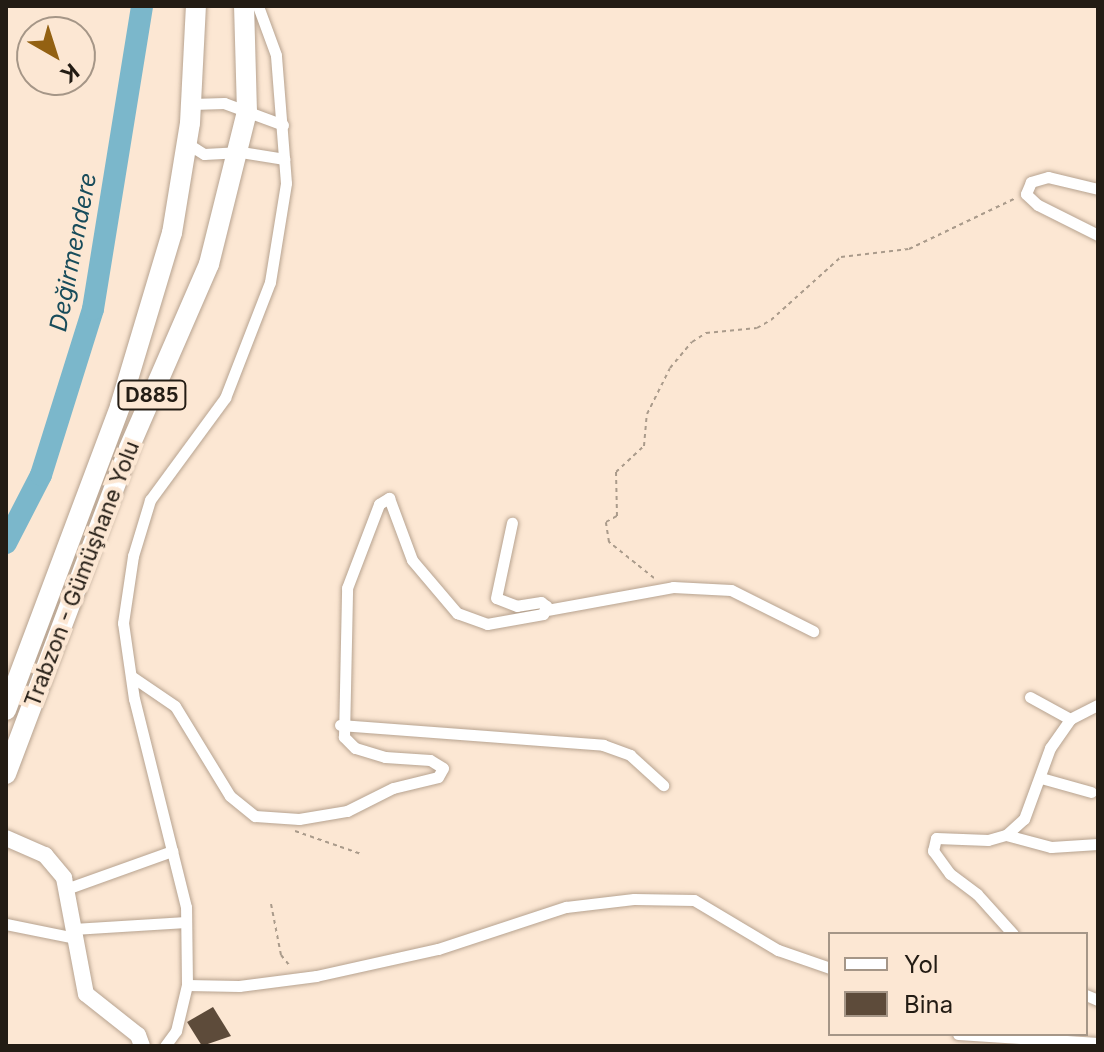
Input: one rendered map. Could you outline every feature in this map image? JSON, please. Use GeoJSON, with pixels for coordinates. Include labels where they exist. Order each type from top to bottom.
{"type":"FeatureCollection","features":[{"type":"Feature","properties":{"kind":"highway","name":"Trabzon - Gümüşhane Yolu"},"geometry":{"type":"LineString","coordinates":[[6,710],[120,406],[172,233],[188,144],[196,6]]}},
{"type":"Feature","properties":{"kind":"highway","name":"Trabzon - Gümüşhane Yolu"},"geometry":{"type":"LineString","coordinates":[[6,774],[129,448],[200,287],[241,152],[247,112],[244,6]]}},
{"type":"Feature","properties":{"kind":"street"},"geometry":{"type":"LineString","coordinates":[[165,1046],[176,1031],[187,985],[186,922],[131,676],[123,623],[133,556],[150,500],[225,398],[270,282],[286,183],[276,55],[258,6]]}},
{"type":"Feature","properties":{"kind":"street"},"geometry":{"type":"LineString","coordinates":[[192,104],[224,103],[283,125]]}},
{"type":"Feature","properties":{"kind":"street"},"geometry":{"type":"LineString","coordinates":[[188,144],[204,154],[241,152],[284,159]]}},
{"type":"Feature","properties":{"kind":"street"},"geometry":{"type":"LineString","coordinates":[[1098,189],[1048,177],[1031,182],[1026,194],[1038,205],[1098,235]]}},
{"type":"Feature","properties":{"kind":"street"},"geometry":{"type":"LineString","coordinates":[[131,676],[175,706],[230,796],[255,816],[278,818],[347,811],[393,788],[438,777],[443,768],[430,760],[355,748],[340,725],[347,588],[379,504],[389,498],[412,560],[457,613],[500,623],[547,610],[673,587],[741,592],[787,623],[813,631]]}},
{"type":"Feature","properties":{"kind":"street"},"geometry":{"type":"LineString","coordinates":[[512,523],[496,598],[517,606],[541,602],[547,610]]}},
{"type":"Feature","properties":{"kind":"street"},"geometry":{"type":"LineString","coordinates":[[1030,697],[1070,719]]}},
{"type":"Feature","properties":{"kind":"street"},"geometry":{"type":"LineString","coordinates":[[1011,932],[933,851],[936,838],[988,840],[1006,835],[1024,819],[1050,748],[1070,719],[1098,705]]}},
{"type":"Feature","properties":{"kind":"street"},"geometry":{"type":"LineString","coordinates":[[340,725],[603,745],[630,755],[663,785]]}},
{"type":"Feature","properties":{"kind":"street"},"geometry":{"type":"LineString","coordinates":[[1041,778],[1091,792]]}},
{"type":"Feature","properties":{"kind":"street"},"geometry":{"type":"LineString","coordinates":[[1006,835],[1051,847],[1098,844]]}},
{"type":"Feature","properties":{"kind":"street"},"geometry":{"type":"LineString","coordinates":[[6,838],[45,855],[66,889],[86,994],[138,1035],[142,1046]]}},
{"type":"Feature","properties":{"kind":"street"},"geometry":{"type":"LineString","coordinates":[[66,889],[172,851]]}},
{"type":"Feature","properties":{"kind":"street"},"geometry":{"type":"LineString","coordinates":[[187,985],[239,986],[316,976],[438,949],[566,907],[634,899],[694,900],[778,950],[828,967]]}},
{"type":"Feature","properties":{"kind":"street"},"geometry":{"type":"LineString","coordinates":[[6,924],[74,934],[186,922]]}},
{"type":"Feature","properties":{"kind":"street"},"geometry":{"type":"LineString","coordinates":[[989,1036],[1098,1043]]}},
{"type":"Feature","properties":{"kind":"path"},"geometry":{"type":"LineString","coordinates":[[673,587],[639,571],[620,553],[609,542],[606,522],[617,516],[616,472],[644,446],[647,414],[670,368],[706,333],[757,328],[798,300],[841,257],[909,249],[1026,194]]}},
{"type":"Feature","properties":{"kind":"path"},"geometry":{"type":"LineString","coordinates":[[278,818],[300,833],[361,854]]}},
{"type":"Feature","properties":{"kind":"path"},"geometry":{"type":"LineString","coordinates":[[271,904],[285,962],[316,976]]}},
{"type":"Feature","properties":{"kind":"building"},"geometry":{"type":"Polygon","coordinates":[[[213,1007],[231,1036],[202,1046],[187,1022],[213,1007]]]}},
{"type":"Feature","properties":{"kind":"waterway","name":"Değirmendere"},"geometry":{"type":"LineString","coordinates":[[6,543],[41,475],[93,309],[142,6]]}}]}
